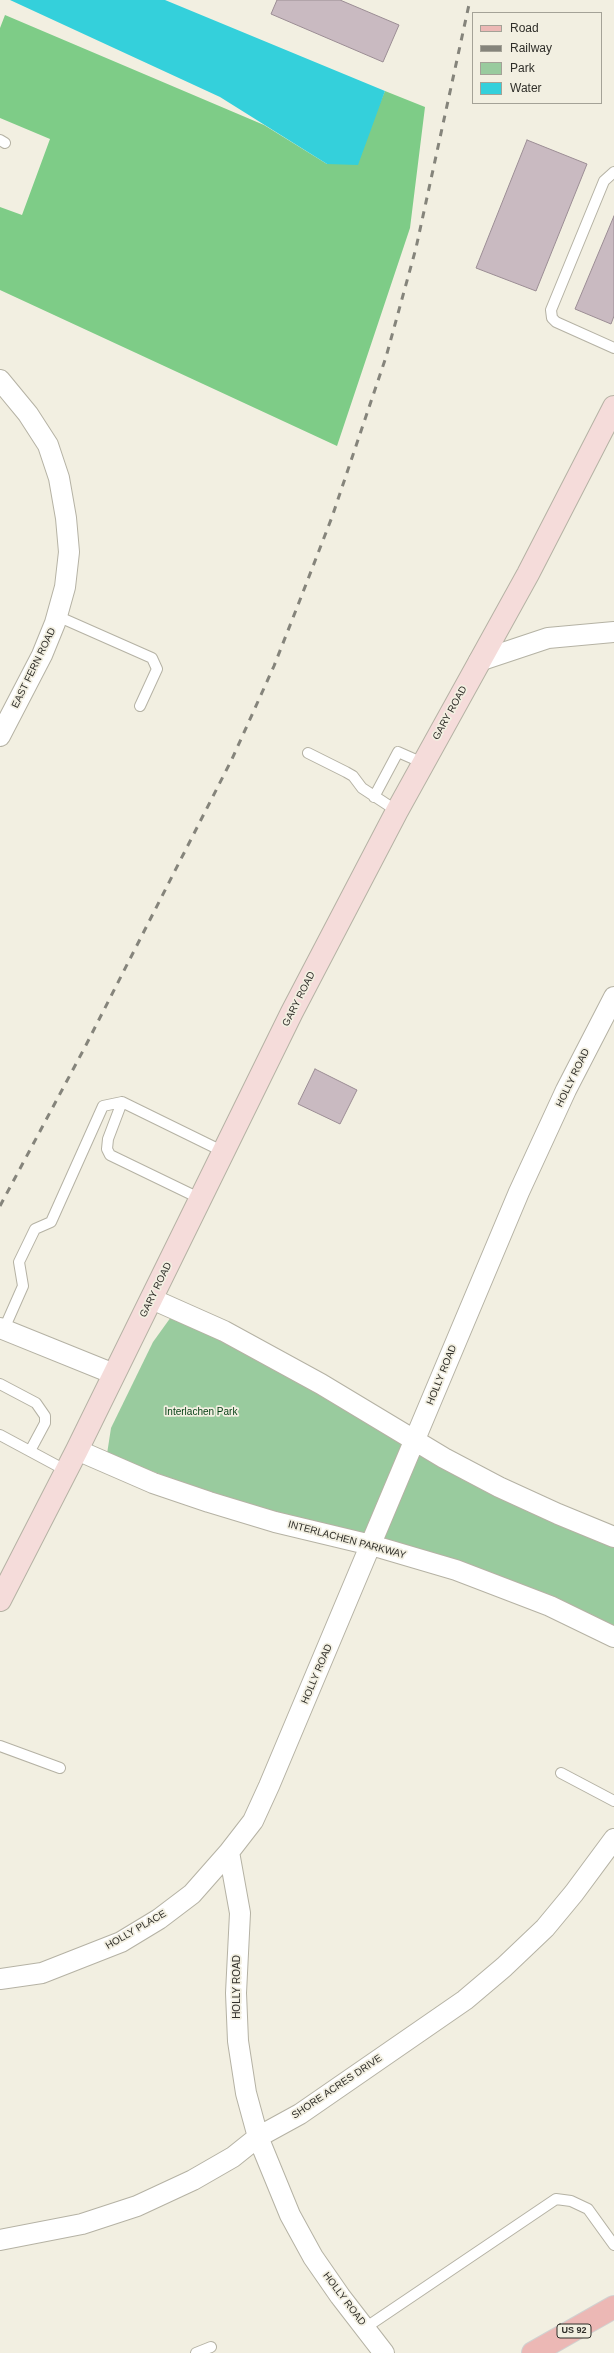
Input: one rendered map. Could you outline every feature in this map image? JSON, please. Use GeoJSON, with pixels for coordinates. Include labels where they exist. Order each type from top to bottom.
{"type":"FeatureCollection","features":[{"type":"Feature","properties":{"kind":"main road","name":"GARY ROAD"},"geometry":{"type":"LineString","coordinates":[[0,1600],[67,1471],[292,1012],[423,762],[528,574],[614,406]]}},
{"type":"Feature","properties":{"kind":"main road","name":"US 92"},"geometry":{"type":"LineString","coordinates":[[533,2353],[614,2307]]}},
{"type":"Feature","properties":{"kind":"street","name":"EAST FERN ROAD"},"geometry":{"type":"LineString","coordinates":[[0,380],[28,414],[48,445],[59,478],[66,518],[69,552],[65,587],[57,616],[42,655],[0,736]]}},
{"type":"Feature","properties":{"kind":"street"},"geometry":{"type":"LineString","coordinates":[[479,661],[548,638],[614,632]]}},
{"type":"Feature","properties":{"kind":"street","name":"HOLLY ROAD"},"geometry":{"type":"LineString","coordinates":[[384,2353],[340,2296],[313,2257],[290,2215],[258,2137],[246,2093],[238,2040],[237,1952],[240,1913],[229,1852],[253,1821],[519,1192],[566,1090],[614,996]]}},
{"type":"Feature","properties":{"kind":"street"},"geometry":{"type":"LineString","coordinates":[[152,1299],[231,1335],[321,1384],[414,1441],[499,1486],[558,1514],[614,1537]]}},
{"type":"Feature","properties":{"kind":"street"},"geometry":{"type":"LineString","coordinates":[[2,1328],[114,1374]]}},
{"type":"Feature","properties":{"kind":"street","name":"INTERLACHEN PARKWAY"},"geometry":{"type":"LineString","coordinates":[[77,1450],[153,1483],[209,1502],[275,1522],[371,1545],[456,1570],[550,1606],[614,1637]]}},
{"type":"Feature","properties":{"kind":"street","name":"SHORE ACRES DRIVE"},"geometry":{"type":"LineString","coordinates":[[0,2240],[82,2224],[137,2206],[193,2180],[233,2157],[258,2137],[300,2114],[465,2000],[545,1928],[574,1893],[614,1839]]}},
{"type":"Feature","properties":{"kind":"street","name":"HOLLY PLACE"},"geometry":{"type":"LineString","coordinates":[[0,1979],[42,1972],[121,1942],[159,1919],[192,1894],[229,1852]]}},
{"type":"Feature","properties":{"kind":"lane"},"geometry":{"type":"LineString","coordinates":[[614,172],[604,181],[551,310],[552,318],[556,322],[614,348]]}},
{"type":"Feature","properties":{"kind":"lane"},"geometry":{"type":"LineString","coordinates":[[57,616],[152,658],[157,669],[140,706]]}},
{"type":"Feature","properties":{"kind":"lane"},"geometry":{"type":"LineString","coordinates":[[374,797],[398,752],[423,762]]}},
{"type":"Feature","properties":{"kind":"lane"},"geometry":{"type":"LineString","coordinates":[[308,753],[346,772],[374,797],[397,811]]}},
{"type":"Feature","properties":{"kind":"lane"},"geometry":{"type":"LineString","coordinates":[[2,1328],[23,1286],[19,1262],[35,1230],[51,1222],[103,1106],[122,1102],[224,1152]]}},
{"type":"Feature","properties":{"kind":"lane"},"geometry":{"type":"LineString","coordinates":[[122,1102],[108,1139],[107,1150],[110,1155],[201,1199]]}},
{"type":"Feature","properties":{"kind":"lane"},"geometry":{"type":"LineString","coordinates":[[0,1384],[36,1403],[45,1416],[45,1423],[30,1451]]}},
{"type":"Feature","properties":{"kind":"lane"},"geometry":{"type":"LineString","coordinates":[[0,1435],[67,1471]]}},
{"type":"Feature","properties":{"kind":"lane"},"geometry":{"type":"LineString","coordinates":[[0,1746],[60,1768]]}},
{"type":"Feature","properties":{"kind":"lane"},"geometry":{"type":"LineString","coordinates":[[561,1773],[614,1801]]}},
{"type":"Feature","properties":{"kind":"lane"},"geometry":{"type":"LineString","coordinates":[[366,2328],[556,2199],[571,2201],[588,2209],[614,2245]]}},
{"type":"Feature","properties":{"kind":"lane"},"geometry":{"type":"LineString","coordinates":[[196,2353],[211,2347]]}},
{"type":"Feature","properties":{"kind":"green space"},"geometry":{"type":"Polygon","coordinates":[[[5,15],[264,125],[327,164],[372,122],[385,91],[425,107],[410,228],[337,446],[0,290],[0,207],[22,215],[50,139],[0,118],[0,28],[5,15]]]}},
{"type":"Feature","properties":{"kind":"green space","name":"Interlachen Park"},"geometry":{"type":"Polygon","coordinates":[[[171,1317],[277,1366],[614,1541],[614,1628],[235,1503],[107,1454],[111,1428],[153,1342],[171,1317]]]}},
{"type":"Feature","properties":{"kind":"water"},"geometry":{"type":"Polygon","coordinates":[[[10,0],[165,0],[385,91],[358,165],[327,164],[220,97],[10,0]]]}},
{"type":"Feature","properties":{"kind":"building"},"geometry":{"type":"Polygon","coordinates":[[[277,0],[340,0],[399,25],[383,62],[271,14],[277,0]]]}},
{"type":"Feature","properties":{"kind":"building"},"geometry":{"type":"Polygon","coordinates":[[[527,140],[587,164],[536,291],[476,268],[527,140]]]}},
{"type":"Feature","properties":{"kind":"building"},"geometry":{"type":"Polygon","coordinates":[[[614,216],[614,316],[611,324],[575,309],[614,216]]]}},
{"type":"Feature","properties":{"kind":"building"},"geometry":{"type":"Polygon","coordinates":[[[315,1069],[357,1090],[340,1124],[298,1104],[315,1069]]]}},
{"type":"Feature","properties":{"kind":"railway"},"geometry":{"type":"LineString","coordinates":[[0,1206],[85,1047],[232,759],[274,666],[298,605],[332,517],[386,357],[416,248],[470,0]]}}]}
